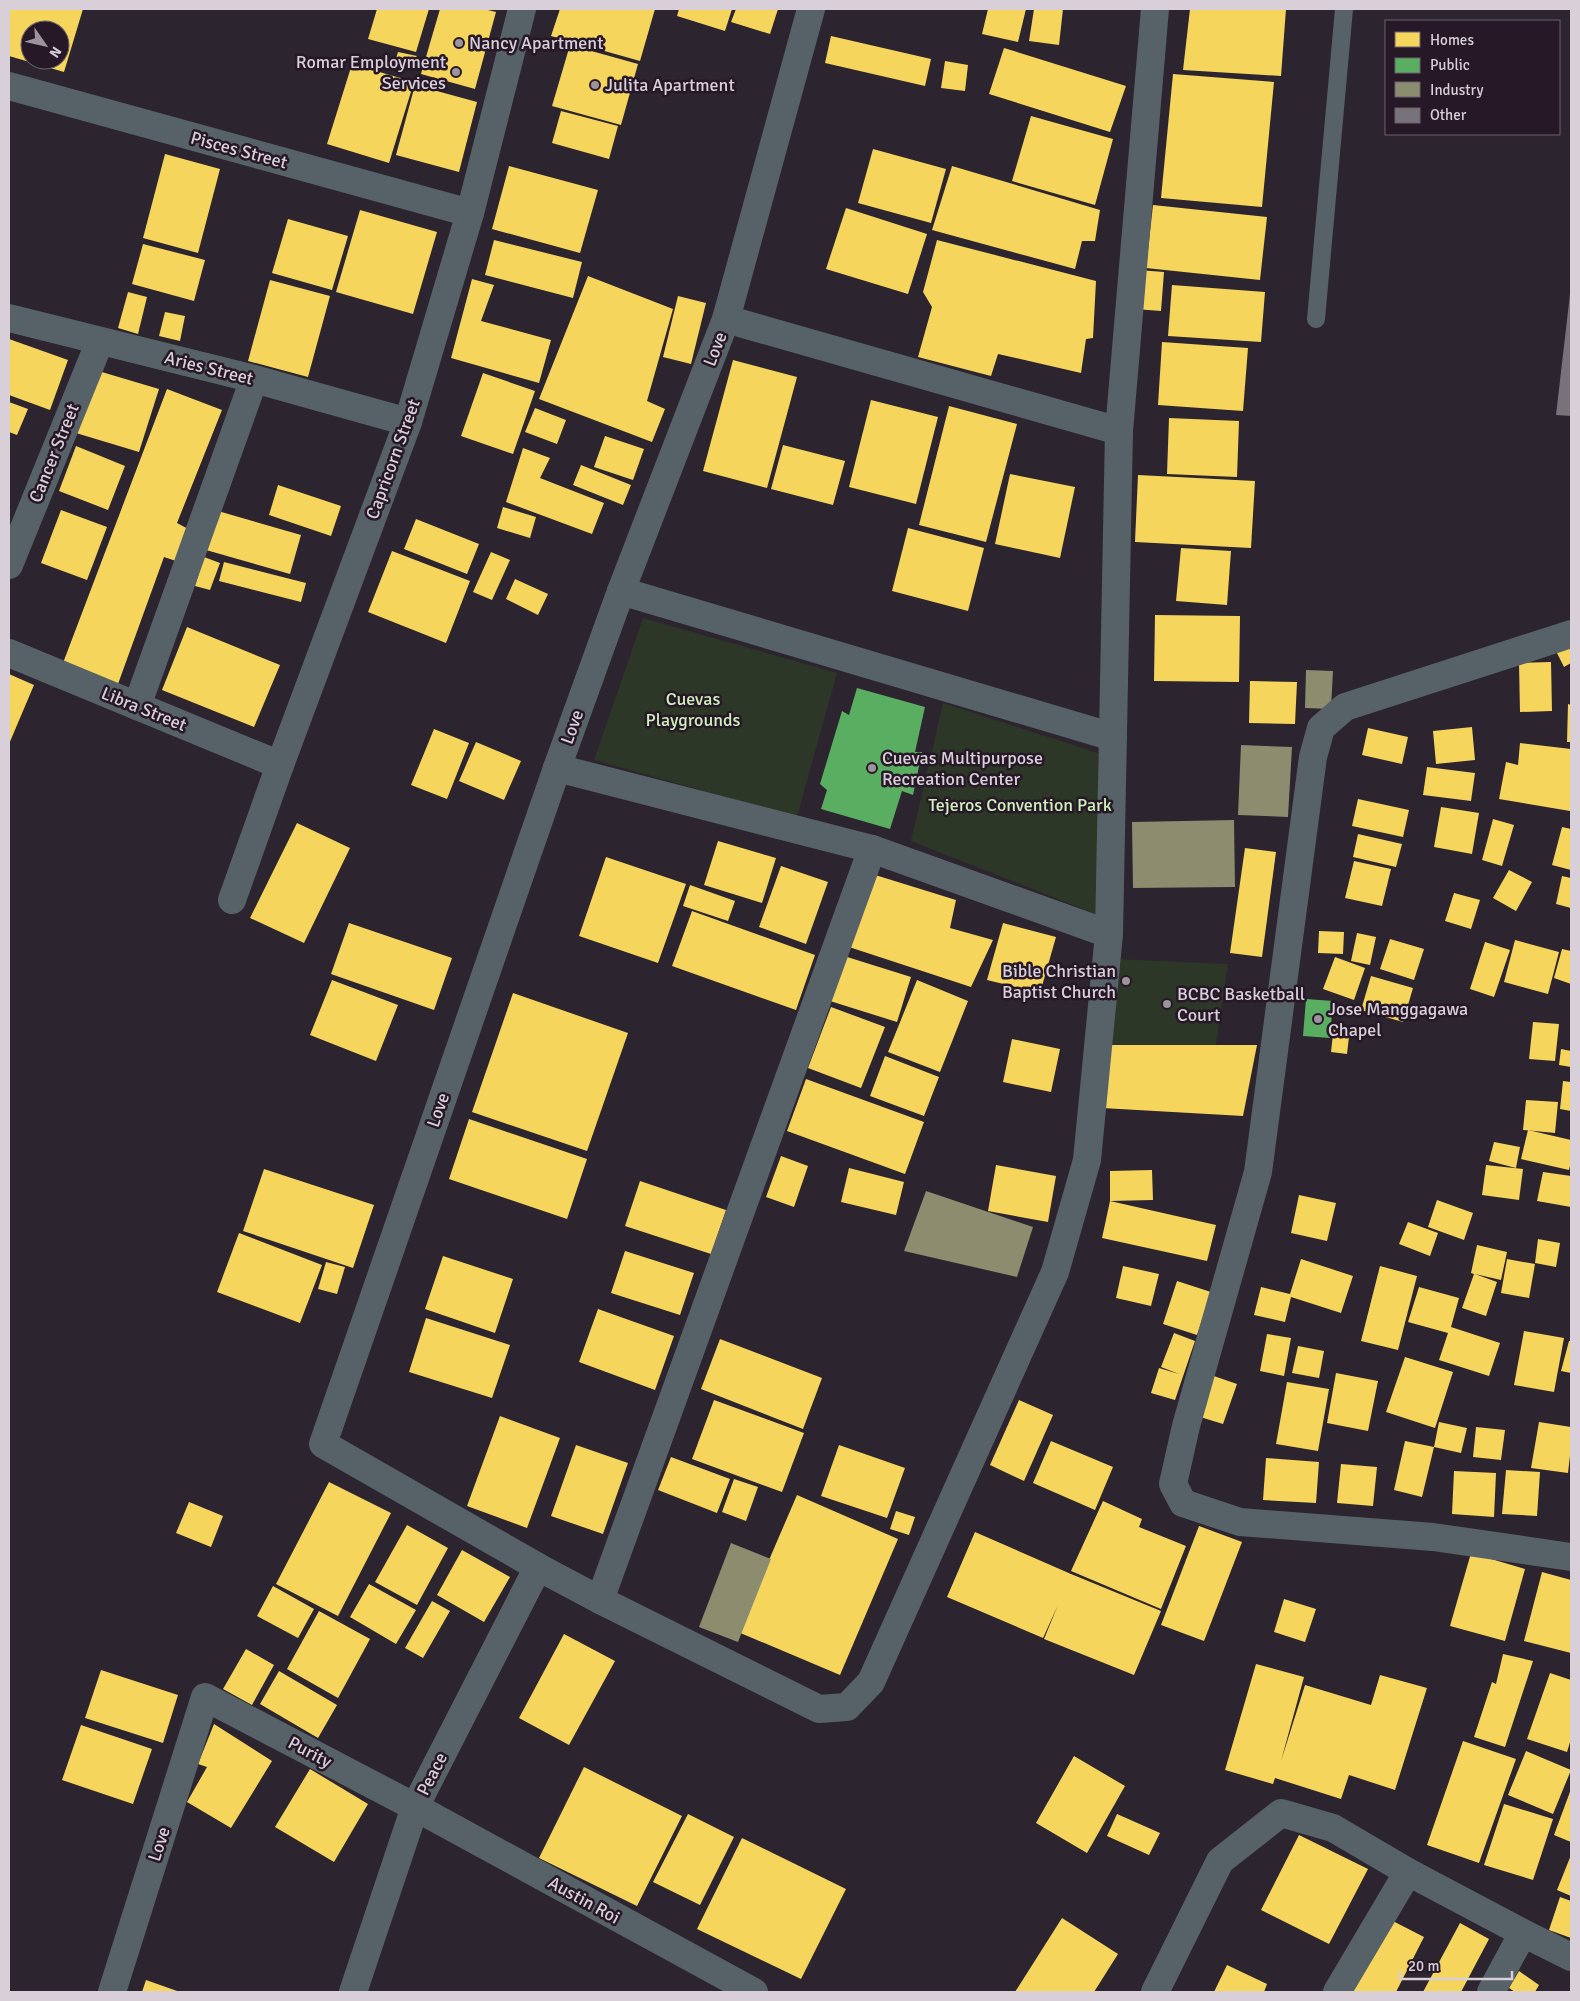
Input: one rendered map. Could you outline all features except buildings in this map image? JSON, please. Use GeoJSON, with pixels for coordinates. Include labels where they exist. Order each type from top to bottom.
{"type":"FeatureCollection","features":[{"type":"Feature","properties":{"kind":"street","name":"Capricorn Street"},"geometry":{"type":"LineString","coordinates":[[232,900],[280,765],[408,422],[470,213],[522,9]]}},
{"type":"Feature","properties":{"kind":"street","name":"Love"},"geometry":{"type":"LineString","coordinates":[[538,1567],[323,1444],[557,768],[621,591],[726,319],[811,9]]}},
{"type":"Feature","properties":{"kind":"street"},"geometry":{"type":"LineString","coordinates":[[538,1567],[819,1709],[847,1707],[871,1682],[1055,1272],[1086,1160],[1109,934],[1119,431],[1155,9]]}},
{"type":"Feature","properties":{"kind":"street","name":"Pisces Street"},"geometry":{"type":"LineString","coordinates":[[9,86],[470,213]]}},
{"type":"Feature","properties":{"kind":"street","name":"Aries Street"},"geometry":{"type":"LineString","coordinates":[[9,318],[254,379],[408,422]]}},
{"type":"Feature","properties":{"kind":"street"},"geometry":{"type":"LineString","coordinates":[[726,319],[1119,431]]}},
{"type":"Feature","properties":{"kind":"street","name":"Cancer Street"},"geometry":{"type":"LineString","coordinates":[[9,565],[100,341]]}},
{"type":"Feature","properties":{"kind":"street"},"geometry":{"type":"LineString","coordinates":[[137,706],[254,379]]}},
{"type":"Feature","properties":{"kind":"street"},"geometry":{"type":"LineString","coordinates":[[621,591],[1113,738]]}},
{"type":"Feature","properties":{"kind":"street"},"geometry":{"type":"LineString","coordinates":[[1571,634],[1345,707],[1322,728],[1313,757],[1258,1172],[1186,1426],[1173,1484],[1183,1503],[1240,1522],[1433,1537],[1571,1557]]}},
{"type":"Feature","properties":{"kind":"street","name":"Libra Street"},"geometry":{"type":"LineString","coordinates":[[9,653],[280,765]]}},
{"type":"Feature","properties":{"kind":"street"},"geometry":{"type":"LineString","coordinates":[[557,768],[872,849],[1109,934]]}},
{"type":"Feature","properties":{"kind":"street"},"geometry":{"type":"LineString","coordinates":[[600,1600],[872,849]]}},
{"type":"Feature","properties":{"kind":"street","name":"Peace"},"geometry":{"type":"LineString","coordinates":[[353,1992],[414,1807],[538,1567]]}},
{"type":"Feature","properties":{"kind":"street","name":"Love"},"geometry":{"type":"LineString","coordinates":[[112,1992],[205,1697]]}},
{"type":"Feature","properties":{"kind":"street","name":"Purity"},"geometry":{"type":"LineString","coordinates":[[205,1697],[414,1807]]}},
{"type":"Feature","properties":{"kind":"street","name":"Austin Roi"},"geometry":{"type":"LineString","coordinates":[[414,1807],[754,1992]]}},
{"type":"Feature","properties":{"kind":"street"},"geometry":{"type":"LineString","coordinates":[[1155,1992],[1220,1861],[1281,1813],[1332,1828],[1408,1872],[1522,1933],[1571,1956]]}},
{"type":"Feature","properties":{"kind":"street"},"geometry":{"type":"LineString","coordinates":[[1337,1992],[1408,1872]]}},
{"type":"Feature","properties":{"kind":"street"},"geometry":{"type":"LineString","coordinates":[[1492,1992],[1522,1933]]}},
{"type":"Feature","properties":{"kind":"lane"},"geometry":{"type":"LineString","coordinates":[[1316,319],[1344,9]]}},
{"type":"Feature","properties":{"kind":"green space","name":"Cuevas Playgrounds"},"geometry":{"type":"Polygon","coordinates":[[[643,618],[837,673],[797,817],[594,760],[643,618]]]}},
{"type":"Feature","properties":{"kind":"green space","name":"Tejeros Convention Park"},"geometry":{"type":"Polygon","coordinates":[[[943,703],[1098,753],[1098,915],[911,841],[943,703]]]}},
{"type":"Feature","properties":{"kind":"green space","name":"BCBC Basketball Court"},"geometry":{"type":"Polygon","coordinates":[[[1116,959],[1228,964],[1216,1045],[1108,1045],[1116,959]]]}},
{"type":"Feature","properties":{"kind":"place","name":"Nancy Apartment"},"geometry":{"type":"Point","coordinates":[459,43]}},
{"type":"Feature","properties":{"kind":"place","name":"Romar Employment Services"},"geometry":{"type":"Point","coordinates":[456,72]}},
{"type":"Feature","properties":{"kind":"place","name":"Julita Apartment"},"geometry":{"type":"Point","coordinates":[595,85]}},
{"type":"Feature","properties":{"kind":"place","name":"Cuevas Multipurpose Recreation Center"},"geometry":{"type":"Point","coordinates":[872,768]}},
{"type":"Feature","properties":{"kind":"place","name":"Bible Christian Baptist Church"},"geometry":{"type":"Point","coordinates":[1126,981]}},
{"type":"Feature","properties":{"kind":"place","name":"BCBC Basketball Court"},"geometry":{"type":"Point","coordinates":[1167,1004]}},
{"type":"Feature","properties":{"kind":"place","name":"Jose Manggagawa Chapel"},"geometry":{"type":"Point","coordinates":[1318,1019]}}]}
